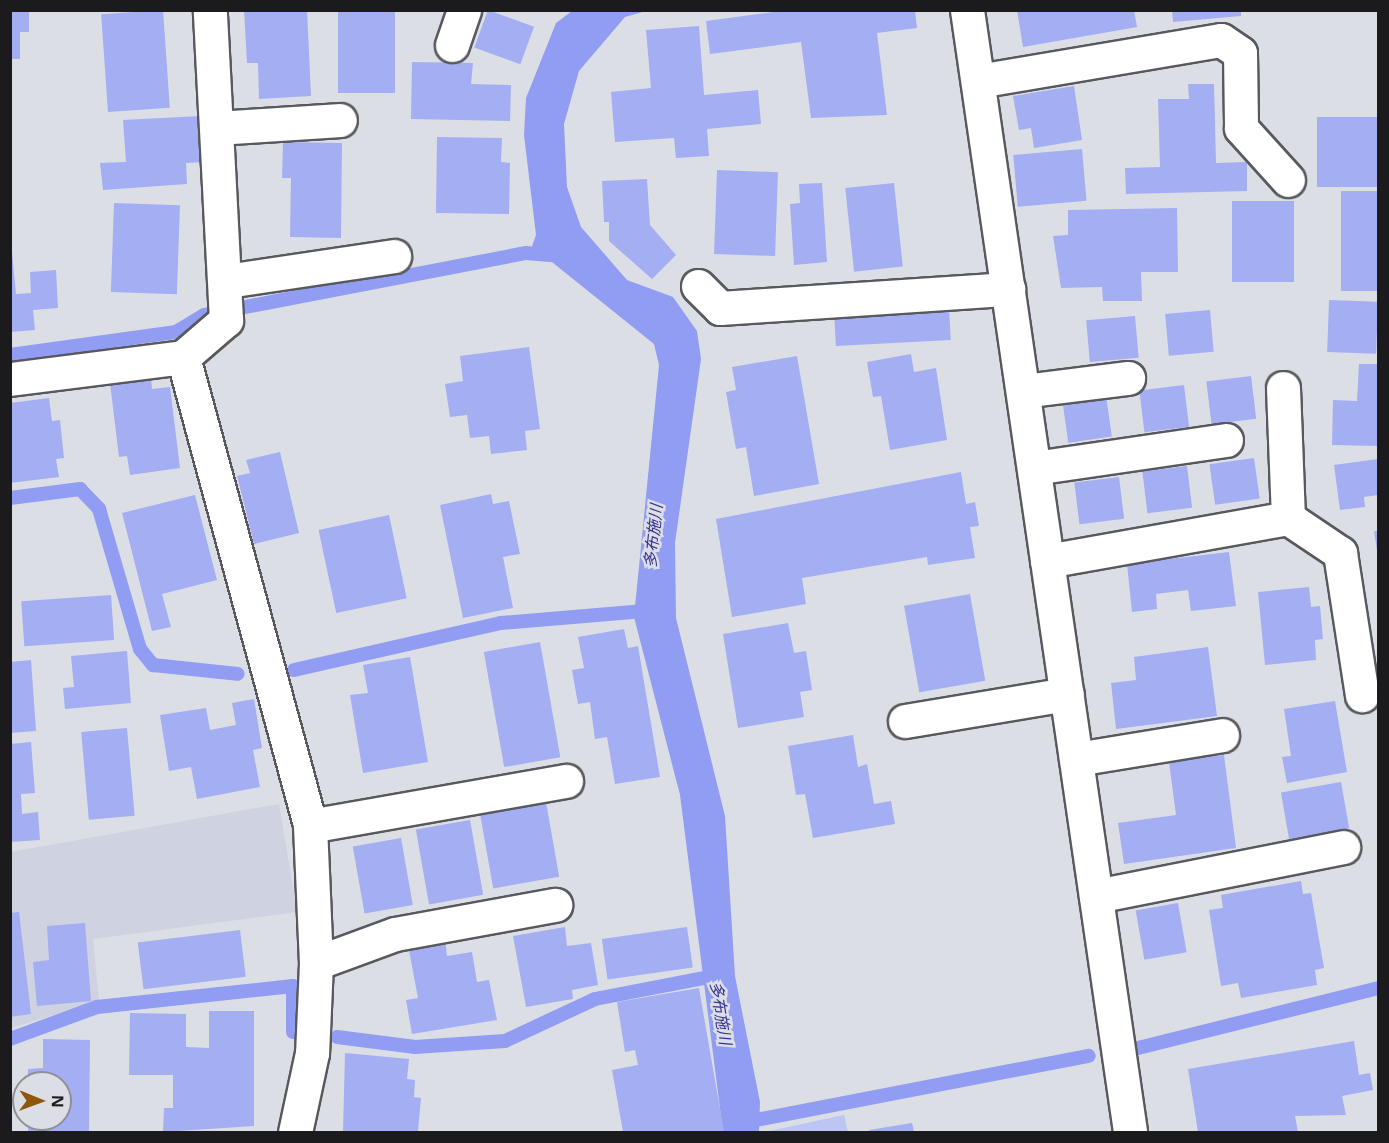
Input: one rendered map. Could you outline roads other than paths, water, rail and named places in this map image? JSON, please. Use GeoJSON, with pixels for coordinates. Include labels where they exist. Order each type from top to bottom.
{"type":"FeatureCollection","features":[{"type":"Feature","properties":{"kind":"street"},"geometry":{"type":"LineString","coordinates":[[210,10],[227,299]]}},
{"type":"Feature","properties":{"kind":"street"},"geometry":{"type":"LineString","coordinates":[[452,45],[464,10]]}},
{"type":"Feature","properties":{"kind":"street"},"geometry":{"type":"LineString","coordinates":[[967,10],[1130,1132]]}},
{"type":"Feature","properties":{"kind":"street"},"geometry":{"type":"LineString","coordinates":[[978,81],[1221,40],[1240,53],[1241,128],[1288,180]]}},
{"type":"Feature","properties":{"kind":"street"},"geometry":{"type":"LineString","coordinates":[[217,128],[340,120]]}},
{"type":"Feature","properties":{"kind":"street"},"geometry":{"type":"LineString","coordinates":[[10,380],[183,357],[227,299],[394,256]]}},
{"type":"Feature","properties":{"kind":"street"},"geometry":{"type":"LineString","coordinates":[[698,286],[720,308],[1008,289]]}},
{"type":"Feature","properties":{"kind":"street"},"geometry":{"type":"LineString","coordinates":[[183,357],[310,826],[316,963],[312,1053],[295,1132]]}},
{"type":"Feature","properties":{"kind":"street"},"geometry":{"type":"LineString","coordinates":[[1023,391],[1128,378]]}},
{"type":"Feature","properties":{"kind":"street"},"geometry":{"type":"LineString","coordinates":[[1283,388],[1288,518]]}},
{"type":"Feature","properties":{"kind":"street"},"geometry":{"type":"LineString","coordinates":[[1034,468],[1226,440]]}},
{"type":"Feature","properties":{"kind":"street"},"geometry":{"type":"LineString","coordinates":[[1047,561],[1288,518],[1340,554],[1368,651],[1362,695]]}},
{"type":"Feature","properties":{"kind":"street"},"geometry":{"type":"LineString","coordinates":[[905,721],[1067,694]]}},
{"type":"Feature","properties":{"kind":"street"},"geometry":{"type":"LineString","coordinates":[[1076,759],[1222,735]]}},
{"type":"Feature","properties":{"kind":"street"},"geometry":{"type":"LineString","coordinates":[[310,826],[566,781]]}},
{"type":"Feature","properties":{"kind":"street"},"geometry":{"type":"LineString","coordinates":[[1096,896],[1343,847]]}},
{"type":"Feature","properties":{"kind":"street"},"geometry":{"type":"LineString","coordinates":[[316,963],[395,934],[555,904]]}},
{"type":"Feature","properties":{"kind":"water","name":"多布施川"},"geometry":{"type":"Polygon","coordinates":[[[572,11],[646,11],[625,17],[579,71],[564,124],[567,187],[581,227],[627,280],[673,297],[697,331],[701,359],[675,543],[676,618],[725,816],[735,976],[760,1102],[759,1132],[723,1132],[680,795],[634,617],[659,365],[654,344],[532,246],[536,235],[524,135],[526,98],[556,23],[572,11]]]}},
{"type":"Feature","properties":{"kind":"waterway"},"geometry":{"type":"LineString","coordinates":[[10,355],[176,332],[204,315],[526,253],[559,256]]}},
{"type":"Feature","properties":{"kind":"waterway"},"geometry":{"type":"LineString","coordinates":[[10,498],[80,489],[99,509],[140,649],[153,665],[238,674]]}},
{"type":"Feature","properties":{"kind":"waterway"},"geometry":{"type":"LineString","coordinates":[[294,670],[501,623],[644,611]]}},
{"type":"Feature","properties":{"kind":"waterway","name":"多布施川"},"geometry":{"type":"LineString","coordinates":[[337,1037],[415,1047],[505,1041],[595,999],[714,976]]}},
{"type":"Feature","properties":{"kind":"waterway"},"geometry":{"type":"LineString","coordinates":[[10,1039],[97,1007],[293,986],[293,1032]]}},
{"type":"Feature","properties":{"kind":"waterway"},"geometry":{"type":"LineString","coordinates":[[1138,1048],[1378,988]]}},
{"type":"Feature","properties":{"kind":"waterway"},"geometry":{"type":"LineString","coordinates":[[740,1123],[1089,1056]]}}]}
